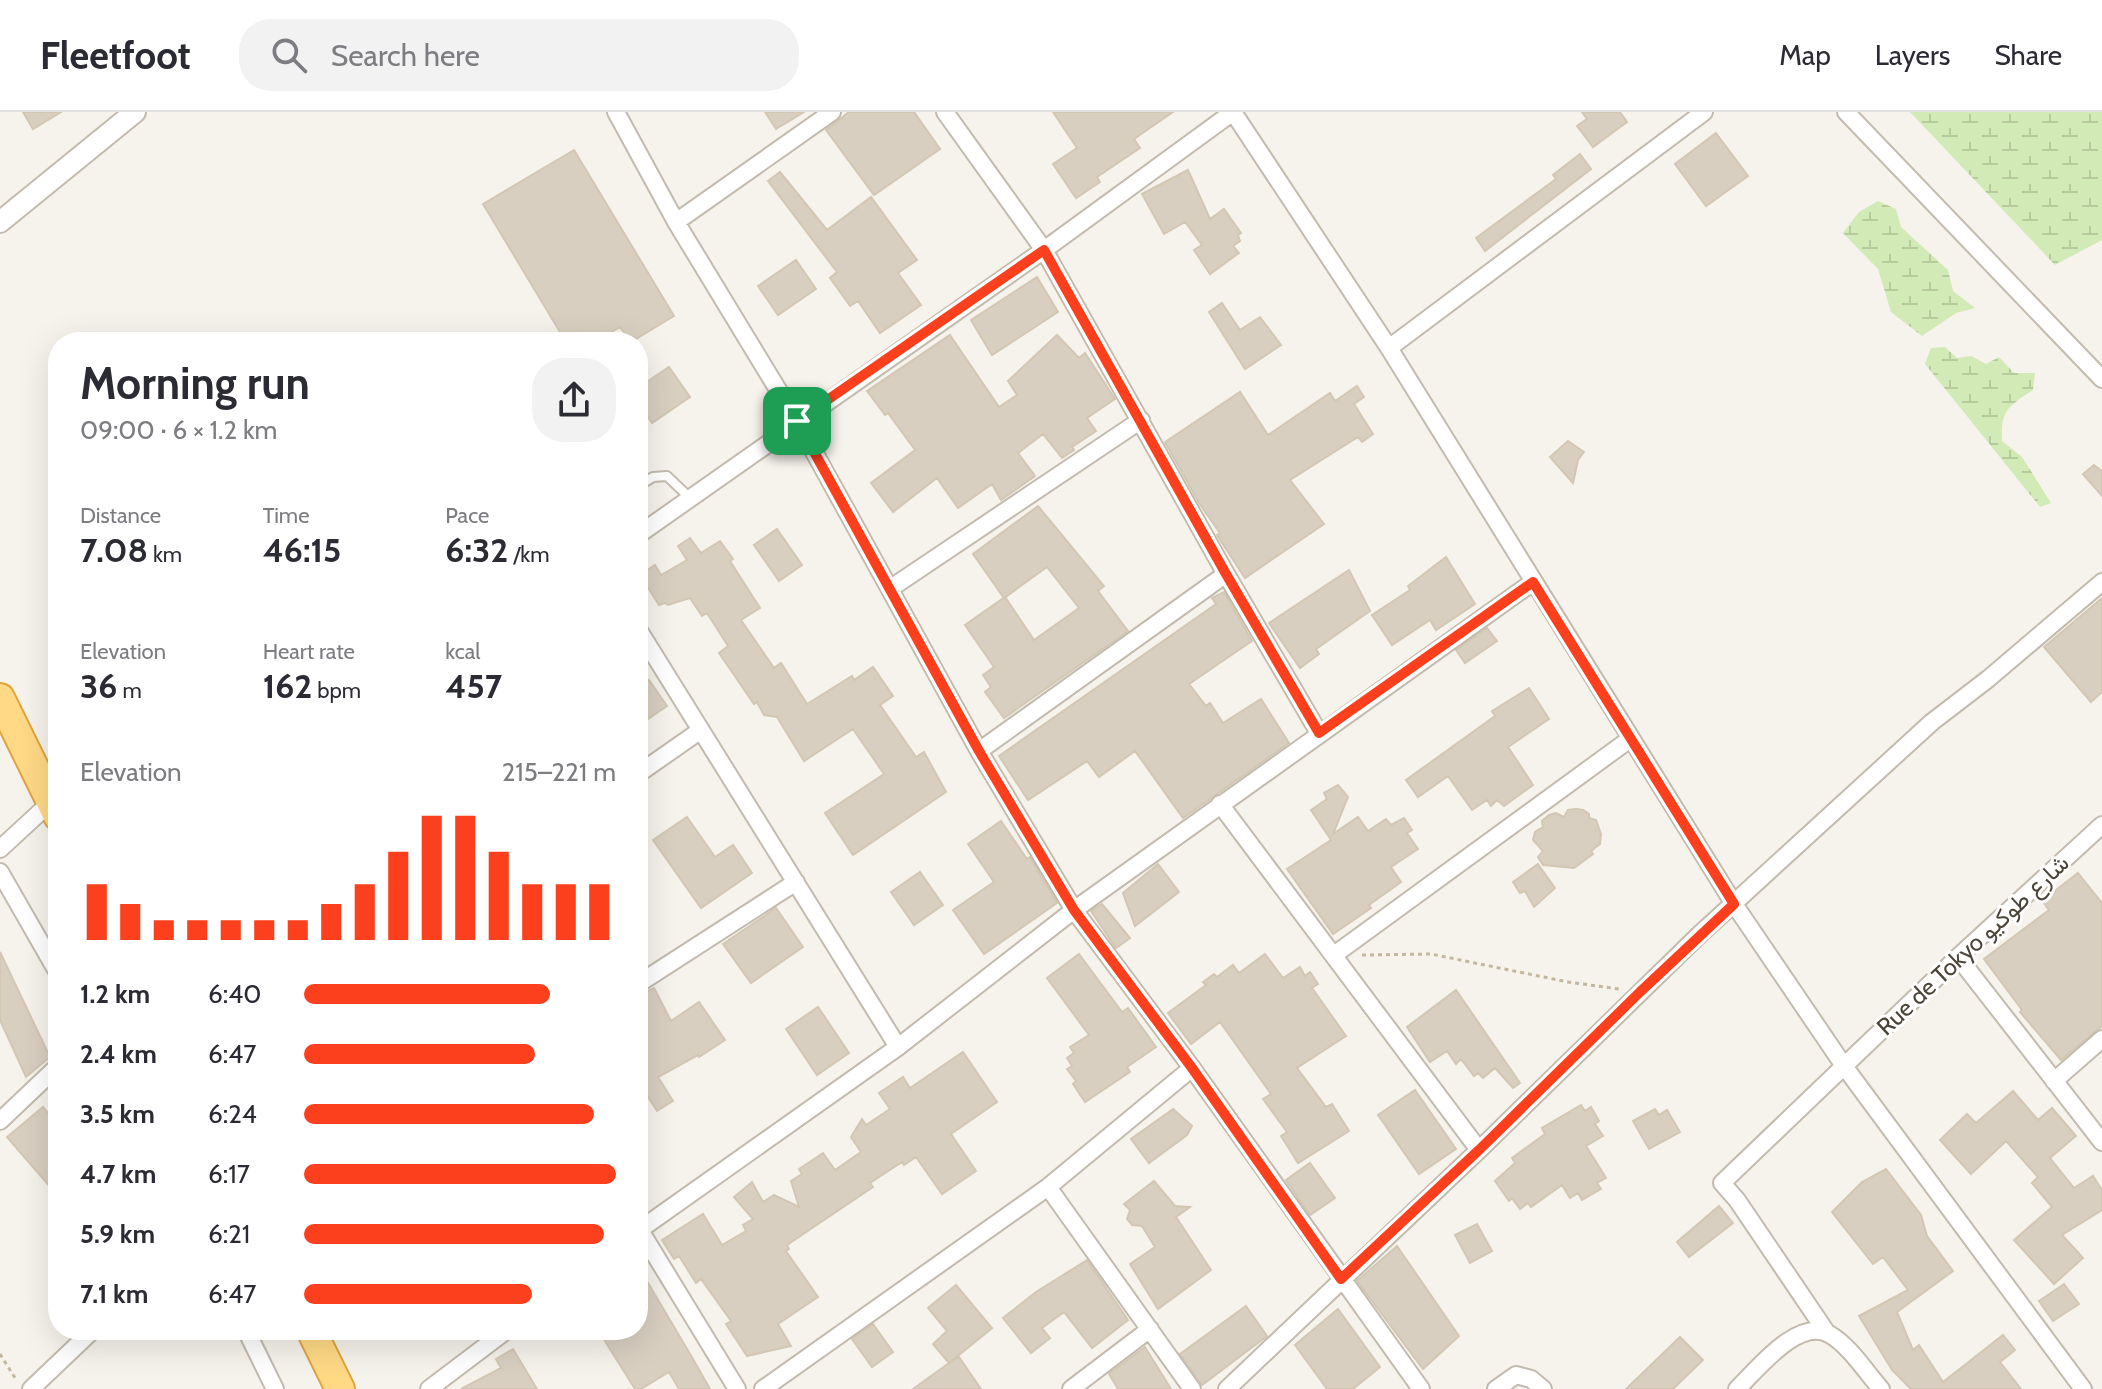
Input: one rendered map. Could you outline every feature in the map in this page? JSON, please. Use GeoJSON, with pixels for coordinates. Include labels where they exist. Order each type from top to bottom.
{"type":"FeatureCollection","features":[{"type":"Feature","properties":{"kind":"highway"},"geometry":{"type":"LineString","coordinates":[[0,698],[48,795]]}},
{"type":"Feature","properties":{"kind":"highway"},"geometry":{"type":"LineString","coordinates":[[316,1340],[340,1389]]}},
{"type":"Feature","properties":{"kind":"street"},"geometry":{"type":"LineString","coordinates":[[616,112],[676,222],[797,421],[979,751],[1074,910],[1192,1068],[1421,1389]]}},
{"type":"Feature","properties":{"kind":"street"},"geometry":{"type":"LineString","coordinates":[[676,222],[832,112]]}},
{"type":"Feature","properties":{"kind":"street"},"geometry":{"type":"LineString","coordinates":[[945,112],[1044,250],[1319,733]]}},
{"type":"Feature","properties":{"kind":"street"},"geometry":{"type":"LineString","coordinates":[[648,528],[1044,250],[1233,112],[1389,348],[1734,904],[1844,1066],[2083,1389]]}},
{"type":"Feature","properties":{"kind":"street"},"geometry":{"type":"LineString","coordinates":[[1389,348],[1704,112]]}},
{"type":"Feature","properties":{"kind":"street"},"geometry":{"type":"LineString","coordinates":[[1846,112],[2102,379]]}},
{"type":"Feature","properties":{"kind":"street"},"geometry":{"type":"LineString","coordinates":[[3,221],[121,116]]}},
{"type":"Feature","properties":{"kind":"street"},"geometry":{"type":"LineString","coordinates":[[891,588],[1141,420]]}},
{"type":"Feature","properties":{"kind":"street"},"geometry":{"type":"LineString","coordinates":[[979,751],[1226,574]]}},
{"type":"Feature","properties":{"kind":"street"},"geometry":{"type":"LineString","coordinates":[[648,1223],[898,1047],[1074,910],[1533,582]]}},
{"type":"Feature","properties":{"kind":"street"},"geometry":{"type":"LineString","coordinates":[[1227,1389],[1734,904],[1932,722],[1988,679],[2102,582]]}},
{"type":"Feature","properties":{"kind":"street"},"geometry":{"type":"LineString","coordinates":[[648,645],[898,1047]]}},
{"type":"Feature","properties":{"kind":"street"},"geometry":{"type":"LineString","coordinates":[[648,767],[701,730]]}},
{"type":"Feature","properties":{"kind":"street"},"geometry":{"type":"LineString","coordinates":[[1334,955],[1630,739]]}},
{"type":"Feature","properties":{"kind":"street"},"geometry":{"type":"LineString","coordinates":[[1220,804],[1479,1150]]}},
{"type":"Feature","properties":{"kind":"street"},"geometry":{"type":"LineString","coordinates":[[0,849],[48,814]]}},
{"type":"Feature","properties":{"kind":"street","name":"Rue de Tokyo شارع طوكيو"},"geometry":{"type":"LineString","coordinates":[[1833,1338],[1722,1183],[1958,957],[2102,825]]}},
{"type":"Feature","properties":{"kind":"street"},"geometry":{"type":"LineString","coordinates":[[0,872],[48,956]]}},
{"type":"Feature","properties":{"kind":"street"},"geometry":{"type":"LineString","coordinates":[[648,978],[796,882]]}},
{"type":"Feature","properties":{"kind":"street"},"geometry":{"type":"LineString","coordinates":[[1958,957],[2102,1142]]}},
{"type":"Feature","properties":{"kind":"street"},"geometry":{"type":"LineString","coordinates":[[2054,1081],[2102,1039]]}},
{"type":"Feature","properties":{"kind":"street"},"geometry":{"type":"LineString","coordinates":[[763,1389],[1048,1187],[1192,1068]]}},
{"type":"Feature","properties":{"kind":"street"},"geometry":{"type":"LineString","coordinates":[[0,1121],[48,1075]]}},
{"type":"Feature","properties":{"kind":"street"},"geometry":{"type":"LineString","coordinates":[[1048,1187],[1192,1389]]}},
{"type":"Feature","properties":{"kind":"street"},"geometry":{"type":"LineString","coordinates":[[648,1244],[737,1389]]}},
{"type":"Feature","properties":{"kind":"street"},"geometry":{"type":"LineString","coordinates":[[1071,1389],[1150,1329]]}},
{"type":"Feature","properties":{"kind":"street"},"geometry":{"type":"LineString","coordinates":[[1737,1389],[1801,1332],[1833,1338],[1881,1389]]}},
{"type":"Feature","properties":{"kind":"street"},"geometry":{"type":"LineString","coordinates":[[31,1389],[82,1340]]}},
{"type":"Feature","properties":{"kind":"street"},"geometry":{"type":"LineString","coordinates":[[251,1340],[275,1389]]}},
{"type":"Feature","properties":{"kind":"street"},"geometry":{"type":"LineString","coordinates":[[429,1389],[494,1340]]}},
{"type":"Feature","properties":{"kind":"street"},"geometry":{"type":"LineString","coordinates":[[1496,1389],[1516,1375],[1531,1379],[1543,1389]]}},
{"type":"Feature","properties":{"kind":"lane"},"geometry":{"type":"LineString","coordinates":[[648,480],[667,476],[690,498]]}},
{"type":"Feature","properties":{"kind":"path"},"geometry":{"type":"LineString","coordinates":[[1334,955],[1431,954],[1568,982],[1640,992]]}},
{"type":"Feature","properties":{"kind":"path"},"geometry":{"type":"LineString","coordinates":[[0,1354],[22,1389]]}},
{"type":"Feature","properties":{"kind":"green space"},"geometry":{"type":"Polygon","coordinates":[[[1910,112],[2102,112],[2102,240],[2055,265],[1910,112]]]}},
{"type":"Feature","properties":{"kind":"green space"},"geometry":{"type":"Polygon","coordinates":[[[1878,201],[1896,209],[1901,227],[1948,270],[1953,291],[1975,308],[1956,313],[1922,336],[1891,312],[1878,269],[1843,233],[1859,212],[1878,201]]]}},
{"type":"Feature","properties":{"kind":"green space"},"geometry":{"type":"Polygon","coordinates":[[[1945,347],[1957,358],[1971,356],[1986,364],[1999,357],[2014,373],[2035,373],[2033,390],[2012,405],[2005,415],[2002,441],[2022,457],[2051,503],[2040,507],[1925,364],[1931,348],[1945,347]]]}},
{"type":"Feature","properties":{"kind":"building"},"geometry":{"type":"Polygon","coordinates":[[[23,112],[61,112],[33,129],[23,112]]]}},
{"type":"Feature","properties":{"kind":"building"},"geometry":{"type":"Polygon","coordinates":[[[765,112],[804,112],[776,129],[765,112]]]}},
{"type":"Feature","properties":{"kind":"building"},"geometry":{"type":"Polygon","coordinates":[[[849,112],[914,112],[940,149],[874,195],[826,130],[849,112]]]}},
{"type":"Feature","properties":{"kind":"building"},"geometry":{"type":"Polygon","coordinates":[[[1053,112],[1173,112],[1134,139],[1140,148],[1097,177],[1100,182],[1076,198],[1053,164],[1077,148],[1053,112]]]}},
{"type":"Feature","properties":{"kind":"building"},"geometry":{"type":"Polygon","coordinates":[[[1582,112],[1620,112],[1627,122],[1593,147],[1577,126],[1587,119],[1582,112]]]}},
{"type":"Feature","properties":{"kind":"building"},"geometry":{"type":"Polygon","coordinates":[[[1716,133],[1748,176],[1706,206],[1675,164],[1716,133]]]}},
{"type":"Feature","properties":{"kind":"building"},"geometry":{"type":"Polygon","coordinates":[[[574,150],[674,316],[648,332],[624,332],[620,327],[612,332],[560,332],[483,204],[574,150]]]}},
{"type":"Feature","properties":{"kind":"building"},"geometry":{"type":"Polygon","coordinates":[[[1580,154],[1591,169],[1485,251],[1476,238],[1556,179],[1553,175],[1580,154]]]}},
{"type":"Feature","properties":{"kind":"building"},"geometry":{"type":"Polygon","coordinates":[[[1188,170],[1210,219],[1224,209],[1241,233],[1238,235],[1240,241],[1233,246],[1239,253],[1210,274],[1194,250],[1202,245],[1185,222],[1164,234],[1142,194],[1188,170]]]}},
{"type":"Feature","properties":{"kind":"building"},"geometry":{"type":"Polygon","coordinates":[[[780,172],[827,230],[871,197],[917,260],[898,273],[921,305],[880,333],[858,301],[850,306],[830,278],[837,272],[768,181],[780,172]]]}},
{"type":"Feature","properties":{"kind":"building"},"geometry":{"type":"Polygon","coordinates":[[[796,260],[816,289],[778,315],[758,286],[796,260]]]}},
{"type":"Feature","properties":{"kind":"building"},"geometry":{"type":"Polygon","coordinates":[[[1037,277],[1058,312],[992,355],[971,320],[1037,277]]]}},
{"type":"Feature","properties":{"kind":"building"},"geometry":{"type":"Polygon","coordinates":[[[1222,303],[1240,330],[1260,317],[1281,345],[1245,369],[1209,312],[1222,303]]]}},
{"type":"Feature","properties":{"kind":"building"},"geometry":{"type":"Polygon","coordinates":[[[950,335],[999,407],[1017,395],[1008,381],[1057,335],[1079,358],[1085,353],[1115,399],[1087,418],[1096,431],[1062,458],[1043,434],[1018,453],[1035,476],[1001,500],[992,484],[958,508],[937,478],[893,512],[871,483],[915,450],[888,413],[885,415],[867,391],[950,335]]]}},
{"type":"Feature","properties":{"kind":"building"},"geometry":{"type":"Polygon","coordinates":[[[669,367],[690,397],[652,423],[648,417],[648,381],[669,367]]]}},
{"type":"Feature","properties":{"kind":"building"},"geometry":{"type":"Polygon","coordinates":[[[1357,386],[1364,397],[1354,404],[1373,434],[1362,442],[1358,437],[1290,480],[1324,524],[1245,578],[1165,442],[1240,392],[1268,435],[1330,393],[1335,401],[1357,386]]]}},
{"type":"Feature","properties":{"kind":"building"},"geometry":{"type":"Polygon","coordinates":[[[1568,441],[1584,452],[1578,460],[1573,483],[1550,457],[1568,441]]]}},
{"type":"Feature","properties":{"kind":"building"},"geometry":{"type":"Polygon","coordinates":[[[2094,465],[2102,471],[2102,496],[2083,474],[2094,465]]]}},
{"type":"Feature","properties":{"kind":"building"},"geometry":{"type":"Polygon","coordinates":[[[1038,506],[1104,586],[1098,591],[1128,631],[1004,718],[985,692],[991,687],[983,675],[994,667],[965,625],[1004,598],[973,554],[1038,506]],[[1047,567],[1005,597],[1034,640],[1079,608],[1047,567]]]}},
{"type":"Feature","properties":{"kind":"building"},"geometry":{"type":"Polygon","coordinates":[[[777,529],[802,565],[779,581],[754,545],[777,529]]]}},
{"type":"Feature","properties":{"kind":"building"},"geometry":{"type":"Polygon","coordinates":[[[690,538],[701,553],[720,541],[760,608],[741,620],[774,668],[781,663],[807,704],[852,676],[854,680],[873,667],[893,696],[880,705],[916,757],[924,752],[946,792],[853,855],[825,813],[884,774],[853,729],[804,761],[777,717],[764,715],[757,702],[754,704],[719,653],[728,646],[707,613],[702,616],[690,598],[659,605],[648,588],[648,570],[655,565],[661,575],[687,560],[678,546],[690,538]]]}},
{"type":"Feature","properties":{"kind":"building"},"geometry":{"type":"Polygon","coordinates":[[[1446,557],[1475,604],[1436,630],[1430,620],[1392,645],[1372,615],[1410,590],[1408,586],[1446,557]]]}},
{"type":"Feature","properties":{"kind":"building"},"geometry":{"type":"Polygon","coordinates":[[[1349,570],[1370,611],[1316,649],[1319,654],[1300,668],[1269,623],[1349,570]]]}},
{"type":"Feature","properties":{"kind":"building"},"geometry":{"type":"Polygon","coordinates":[[[1224,592],[1252,641],[1189,684],[1206,706],[1210,703],[1223,723],[1261,699],[1289,743],[1183,818],[1135,751],[1099,777],[1087,761],[1028,800],[999,756],[1216,604],[1212,598],[1224,592]]]}},
{"type":"Feature","properties":{"kind":"building"},"geometry":{"type":"Polygon","coordinates":[[[2102,598],[2102,692],[2091,702],[2044,647],[2102,598]]]}},
{"type":"Feature","properties":{"kind":"building"},"geometry":{"type":"Polygon","coordinates":[[[1487,628],[1497,641],[1465,663],[1456,650],[1487,628]]]}},
{"type":"Feature","properties":{"kind":"building"},"geometry":{"type":"Polygon","coordinates":[[[648,681],[667,706],[648,719],[648,681]]]}},
{"type":"Feature","properties":{"kind":"building"},"geometry":{"type":"Polygon","coordinates":[[[1529,688],[1549,719],[1508,747],[1533,785],[1504,806],[1497,800],[1491,806],[1487,800],[1472,810],[1448,776],[1418,797],[1406,780],[1495,716],[1492,711],[1529,688]]]}},
{"type":"Feature","properties":{"kind":"building"},"geometry":{"type":"Polygon","coordinates":[[[1338,785],[1348,797],[1333,834],[1358,817],[1368,831],[1386,819],[1391,825],[1404,818],[1412,830],[1407,833],[1418,849],[1391,867],[1401,882],[1369,905],[1371,908],[1333,934],[1287,869],[1331,840],[1311,810],[1327,799],[1324,793],[1338,785]]]}},
{"type":"Feature","properties":{"kind":"building"},"geometry":{"type":"Polygon","coordinates":[[[1568,810],[1583,810],[1589,818],[1596,820],[1601,834],[1600,844],[1591,851],[1593,854],[1574,868],[1543,865],[1538,857],[1543,851],[1533,840],[1535,832],[1543,827],[1542,821],[1549,815],[1556,813],[1564,817],[1568,810]]]}},
{"type":"Feature","properties":{"kind":"building"},"geometry":{"type":"Polygon","coordinates":[[[687,817],[715,857],[733,845],[752,873],[701,908],[653,840],[687,817]]]}},
{"type":"Feature","properties":{"kind":"building"},"geometry":{"type":"Polygon","coordinates":[[[1001,821],[1027,859],[1030,857],[1057,903],[984,954],[953,910],[994,882],[968,844],[1001,821]]]}},
{"type":"Feature","properties":{"kind":"building"},"geometry":{"type":"Polygon","coordinates":[[[1158,864],[1179,892],[1135,926],[1123,893],[1158,864]]]}},
{"type":"Feature","properties":{"kind":"building"},"geometry":{"type":"Polygon","coordinates":[[[1538,864],[1555,888],[1534,907],[1525,891],[1520,893],[1513,882],[1538,864]]]}},
{"type":"Feature","properties":{"kind":"building"},"geometry":{"type":"Polygon","coordinates":[[[920,872],[943,905],[914,925],[891,892],[920,872]]]}},
{"type":"Feature","properties":{"kind":"building"},"geometry":{"type":"Polygon","coordinates":[[[2078,873],[2102,903],[2102,1026],[2061,1060],[2020,1012],[2022,1010],[1984,959],[2049,910],[2042,901],[2078,873]]]}},
{"type":"Feature","properties":{"kind":"building"},"geometry":{"type":"Polygon","coordinates":[[[1102,904],[1130,938],[1116,948],[1091,911],[1102,904]]]}},
{"type":"Feature","properties":{"kind":"building"},"geometry":{"type":"Polygon","coordinates":[[[776,908],[803,947],[751,983],[723,944],[776,908]]]}},
{"type":"Feature","properties":{"kind":"building"},"geometry":{"type":"Polygon","coordinates":[[[0,952],[48,1053],[48,1059],[26,1077],[0,1020],[0,952]]]}},
{"type":"Feature","properties":{"kind":"building"},"geometry":{"type":"Polygon","coordinates":[[[1079,954],[1122,1012],[1128,1008],[1156,1047],[1127,1067],[1130,1072],[1085,1102],[1073,1084],[1076,1081],[1067,1069],[1072,1066],[1067,1058],[1074,1053],[1070,1047],[1089,1035],[1047,978],[1079,954]]]}},
{"type":"Feature","properties":{"kind":"building"},"geometry":{"type":"Polygon","coordinates":[[[1265,954],[1283,978],[1300,967],[1305,976],[1310,972],[1318,984],[1312,988],[1346,1036],[1297,1068],[1326,1107],[1332,1104],[1349,1131],[1298,1163],[1281,1136],[1287,1132],[1263,1099],[1271,1094],[1220,1022],[1191,1044],[1168,1013],[1206,985],[1203,982],[1214,974],[1217,977],[1233,965],[1239,973],[1265,954]]]}},
{"type":"Feature","properties":{"kind":"building"},"geometry":{"type":"Polygon","coordinates":[[[654,988],[671,1021],[699,1002],[725,1040],[658,1077],[673,1101],[657,1111],[648,1097],[648,991],[654,988]]]}},
{"type":"Feature","properties":{"kind":"building"},"geometry":{"type":"Polygon","coordinates":[[[1456,990],[1520,1083],[1513,1088],[1495,1068],[1483,1078],[1478,1073],[1474,1076],[1461,1059],[1456,1064],[1447,1051],[1430,1062],[1407,1027],[1456,990]]]}},
{"type":"Feature","properties":{"kind":"building"},"geometry":{"type":"Polygon","coordinates":[[[818,1007],[849,1053],[817,1075],[786,1029],[818,1007]]]}},
{"type":"Feature","properties":{"kind":"building"},"geometry":{"type":"Polygon","coordinates":[[[963,1052],[997,1102],[951,1134],[976,1171],[942,1194],[916,1157],[904,1165],[902,1162],[870,1183],[873,1187],[787,1245],[789,1249],[786,1251],[818,1297],[778,1324],[791,1346],[747,1356],[726,1324],[731,1321],[701,1279],[696,1283],[679,1256],[674,1259],[662,1240],[703,1214],[722,1245],[746,1231],[743,1225],[753,1219],[734,1197],[752,1182],[763,1202],[774,1195],[799,1207],[791,1181],[802,1174],[799,1169],[823,1153],[835,1170],[861,1152],[851,1137],[862,1119],[866,1125],[890,1109],[879,1093],[903,1077],[910,1088],[963,1052]]]}},
{"type":"Feature","properties":{"kind":"building"},"geometry":{"type":"Polygon","coordinates":[[[1415,1090],[1456,1149],[1419,1174],[1378,1115],[1415,1090]]]}},
{"type":"Feature","properties":{"kind":"building"},"geometry":{"type":"Polygon","coordinates":[[[2013,1091],[2038,1120],[2052,1108],[2076,1136],[2050,1158],[2074,1188],[2093,1176],[2102,1190],[2102,1210],[2062,1235],[2083,1258],[2054,1284],[2014,1240],[2052,1207],[2032,1183],[2038,1177],[2006,1141],[1971,1174],[1940,1140],[1967,1114],[1976,1123],[2013,1091]]]}},
{"type":"Feature","properties":{"kind":"building"},"geometry":{"type":"Polygon","coordinates":[[[1581,1105],[1585,1111],[1591,1107],[1599,1121],[1595,1124],[1603,1136],[1586,1146],[1606,1178],[1597,1183],[1601,1189],[1582,1200],[1578,1193],[1570,1198],[1562,1185],[1531,1207],[1528,1203],[1520,1209],[1512,1198],[1509,1201],[1495,1181],[1515,1163],[1512,1158],[1545,1134],[1542,1128],[1581,1105]]]}},
{"type":"Feature","properties":{"kind":"building"},"geometry":{"type":"Polygon","coordinates":[[[43,1107],[48,1113],[48,1184],[7,1137],[43,1107]]]}},
{"type":"Feature","properties":{"kind":"building"},"geometry":{"type":"Polygon","coordinates":[[[1173,1109],[1192,1126],[1187,1135],[1149,1163],[1131,1139],[1173,1109]]]}},
{"type":"Feature","properties":{"kind":"building"},"geometry":{"type":"Polygon","coordinates":[[[1655,1109],[1659,1115],[1667,1110],[1680,1132],[1649,1149],[1633,1121],[1655,1109]]]}},
{"type":"Feature","properties":{"kind":"building"},"geometry":{"type":"Polygon","coordinates":[[[1310,1163],[1335,1198],[1310,1215],[1286,1180],[1310,1163]]]}},
{"type":"Feature","properties":{"kind":"building"},"geometry":{"type":"Polygon","coordinates":[[[1886,1169],[1921,1215],[1927,1236],[1953,1271],[1897,1312],[1913,1350],[1919,1345],[1943,1382],[2003,1335],[2015,1350],[2000,1362],[2021,1389],[1911,1389],[1892,1370],[1859,1316],[1908,1290],[1883,1257],[1873,1264],[1832,1212],[1862,1182],[1886,1169]]]}},
{"type":"Feature","properties":{"kind":"building"},"geometry":{"type":"Polygon","coordinates":[[[1154,1181],[1175,1206],[1190,1207],[1176,1217],[1211,1270],[1158,1309],[1130,1264],[1155,1247],[1142,1226],[1132,1225],[1127,1219],[1130,1210],[1124,1204],[1154,1181]]]}},
{"type":"Feature","properties":{"kind":"building"},"geometry":{"type":"Polygon","coordinates":[[[1719,1206],[1733,1223],[1689,1257],[1677,1242],[1719,1206]]]}},
{"type":"Feature","properties":{"kind":"building"},"geometry":{"type":"Polygon","coordinates":[[[1477,1224],[1492,1251],[1470,1263],[1455,1235],[1477,1224]]]}},
{"type":"Feature","properties":{"kind":"building"},"geometry":{"type":"Polygon","coordinates":[[[1397,1246],[1459,1336],[1423,1369],[1357,1281],[1397,1246]]]}},
{"type":"Feature","properties":{"kind":"building"},"geometry":{"type":"Polygon","coordinates":[[[1087,1260],[1128,1320],[1092,1348],[1064,1312],[1042,1328],[1050,1338],[1031,1353],[1003,1318],[1036,1292],[1087,1260]]]}},
{"type":"Feature","properties":{"kind":"building"},"geometry":{"type":"Polygon","coordinates":[[[648,1283],[710,1389],[679,1389],[669,1372],[641,1389],[635,1389],[604,1340],[648,1340],[648,1283]]]}},
{"type":"Feature","properties":{"kind":"building"},"geometry":{"type":"Polygon","coordinates":[[[2064,1284],[2079,1304],[2053,1321],[2039,1301],[2064,1284]]]}},
{"type":"Feature","properties":{"kind":"building"},"geometry":{"type":"Polygon","coordinates":[[[956,1285],[992,1328],[949,1363],[933,1344],[947,1331],[928,1308],[956,1285]]]}},
{"type":"Feature","properties":{"kind":"building"},"geometry":{"type":"Polygon","coordinates":[[[1246,1306],[1267,1336],[1202,1385],[1180,1354],[1246,1306]]]}},
{"type":"Feature","properties":{"kind":"building"},"geometry":{"type":"Polygon","coordinates":[[[1338,1309],[1380,1367],[1353,1389],[1327,1389],[1295,1345],[1338,1309]]]}},
{"type":"Feature","properties":{"kind":"building"},"geometry":{"type":"Polygon","coordinates":[[[873,1324],[893,1352],[872,1367],[852,1339],[873,1324]]]}},
{"type":"Feature","properties":{"kind":"building"},"geometry":{"type":"Polygon","coordinates":[[[1680,1337],[1703,1360],[1673,1389],[1626,1389],[1680,1337]]]}},
{"type":"Feature","properties":{"kind":"building"},"geometry":{"type":"Polygon","coordinates":[[[1145,1347],[1171,1389],[1118,1389],[1109,1374],[1145,1347]]]}},
{"type":"Feature","properties":{"kind":"building"},"geometry":{"type":"Polygon","coordinates":[[[513,1349],[537,1389],[461,1389],[501,1368],[496,1359],[513,1349]]]}},
{"type":"Feature","properties":{"kind":"building"},"geometry":{"type":"Polygon","coordinates":[[[959,1357],[981,1389],[913,1389],[949,1363],[959,1357]]]}},
{"type":"Feature","properties":{"kind":"route"},"geometry":{"type":"LineString","coordinates":[[1044,250],[1319,733],[1533,582],[1734,904],[1341,1279],[1192,1068],[1074,910],[979,751],[797,421],[1044,250]]}}]}
